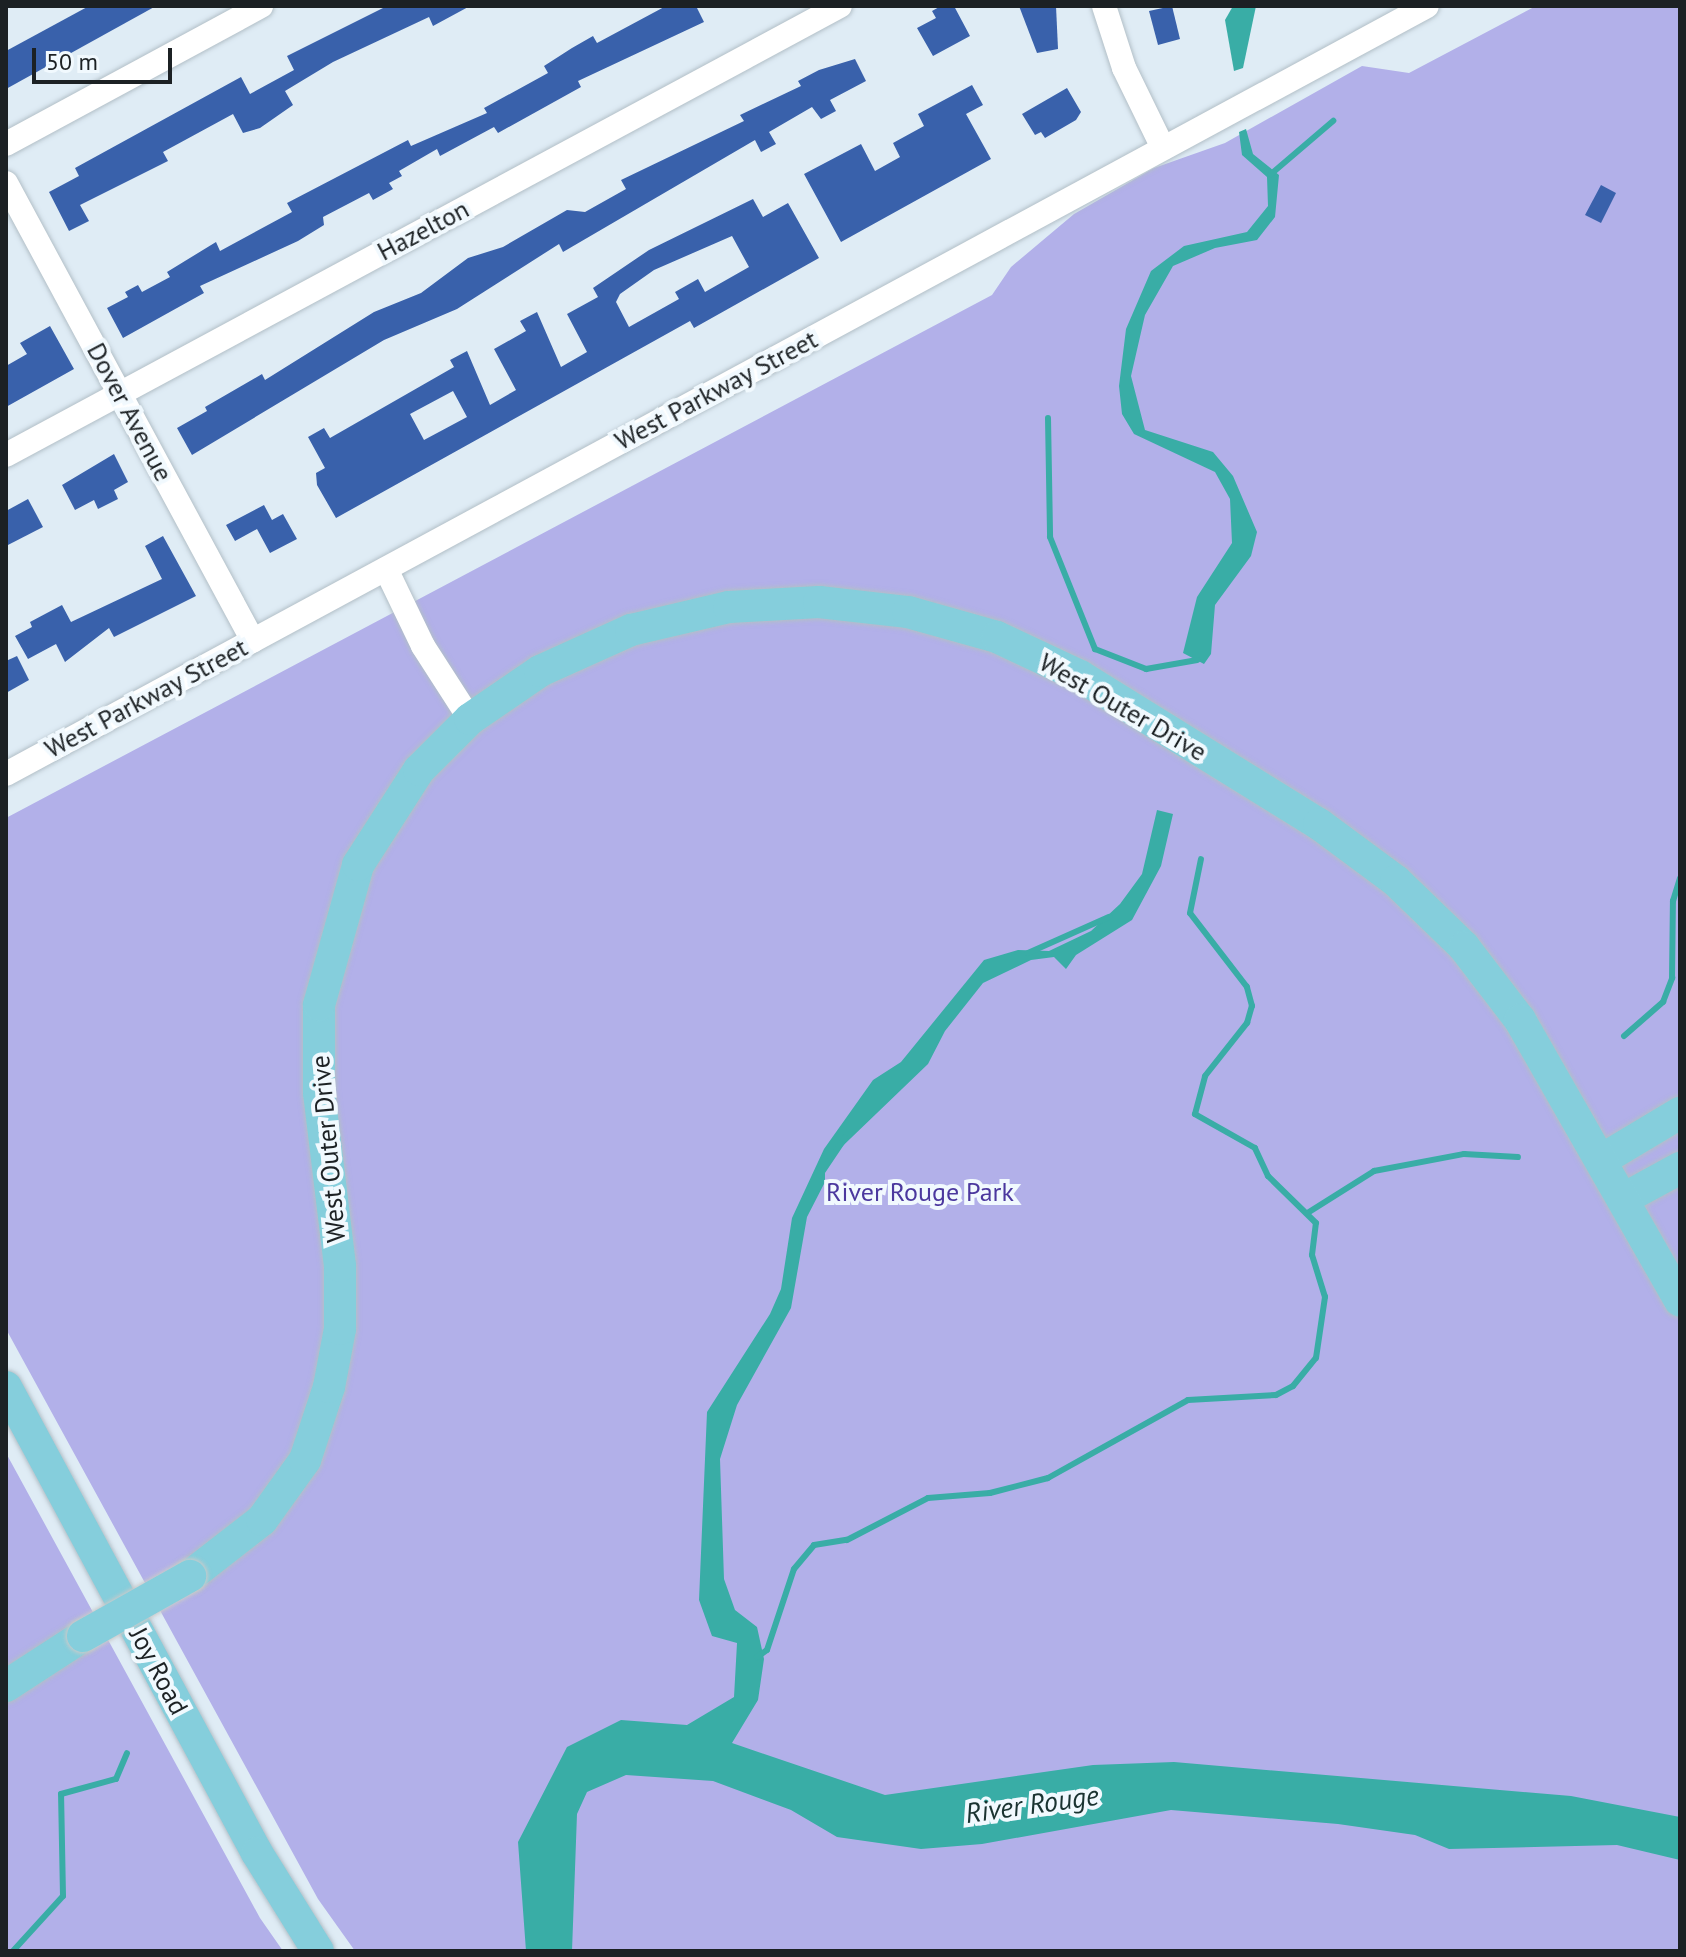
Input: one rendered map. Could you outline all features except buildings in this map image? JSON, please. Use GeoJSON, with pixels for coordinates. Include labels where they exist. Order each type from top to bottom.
{"type":"FeatureCollection","features":[{"type":"Feature","properties":{"kind":"main road","name":"West Outer Drive"},"geometry":{"type":"LineString","coordinates":[[6,1686],[83,1636],[190,1576],[262,1520],[305,1460],[320,1416],[340,1329],[340,1266],[319,1093],[319,1005],[358,865],[419,770],[470,719],[540,671],[631,630],[729,607],[819,602],[908,612],[997,637],[1080,676],[1319,824],[1396,881],[1464,947],[1520,1020],[1603,1159],[1680,1301]]}},
{"type":"Feature","properties":{"kind":"main road"},"geometry":{"type":"LineString","coordinates":[[1603,1159],[1680,1113]]}},
{"type":"Feature","properties":{"kind":"main road"},"geometry":{"type":"LineString","coordinates":[[1625,1198],[1680,1168]]}},
{"type":"Feature","properties":{"kind":"main road","name":"Joy Road"},"geometry":{"type":"LineString","coordinates":[[6,1387],[257,1853],[318,1951]]}},
{"type":"Feature","properties":{"kind":"street"},"geometry":{"type":"LineString","coordinates":[[6,144],[261,6]]}},
{"type":"Feature","properties":{"kind":"street","name":"Hazelton"},"geometry":{"type":"LineString","coordinates":[[6,455],[840,6]]}},
{"type":"Feature","properties":{"kind":"street"},"geometry":{"type":"LineString","coordinates":[[1104,6],[1124,68],[1163,148]]}},
{"type":"Feature","properties":{"kind":"street","name":"West Parkway Street"},"geometry":{"type":"LineString","coordinates":[[6,774],[1427,6]]}},
{"type":"Feature","properties":{"kind":"street","name":"Dover Avenue"},"geometry":{"type":"LineString","coordinates":[[6,183],[253,641]]}},
{"type":"Feature","properties":{"kind":"street"},"geometry":{"type":"LineString","coordinates":[[386,569],[423,646],[470,719]]}},
{"type":"Feature","properties":{"kind":"green space","name":"River Rouge Park"},"geometry":{"type":"Polygon","coordinates":[[[1536,6],[1680,6],[1680,1951],[355,1951],[318,1899],[6,1329],[6,818],[992,295],[1011,267],[1074,214],[1154,168],[1225,143],[1362,66],[1409,73],[1536,6]]]}},
{"type":"Feature","properties":{"kind":"green space"},"geometry":{"type":"Polygon","coordinates":[[[6,1453],[260,1918],[283,1951],[6,1951],[6,1453]]]}},
{"type":"Feature","properties":{"kind":"water"},"geometry":{"type":"Polygon","coordinates":[[[1233,6],[1256,6],[1243,68],[1234,71],[1225,20],[1233,6]]]}},
{"type":"Feature","properties":{"kind":"water"},"geometry":{"type":"Polygon","coordinates":[[[1246,129],[1253,154],[1279,175],[1275,217],[1257,240],[1215,248],[1173,266],[1145,315],[1131,376],[1145,430],[1213,452],[1233,476],[1257,532],[1251,556],[1215,605],[1211,654],[1204,664],[1183,653],[1197,597],[1232,543],[1230,499],[1215,472],[1134,434],[1122,414],[1119,386],[1126,329],[1151,271],[1184,246],[1247,232],[1268,206],[1267,177],[1242,155],[1239,132],[1246,129]]]}},
{"type":"Feature","properties":{"kind":"water","name":"River Rouge"},"geometry":{"type":"Polygon","coordinates":[[[1157,810],[1173,814],[1161,866],[1132,920],[1076,955],[1066,969],[1054,957],[1031,960],[983,983],[945,1031],[928,1064],[825,1163],[825,1182],[807,1217],[791,1308],[737,1405],[720,1459],[724,1579],[735,1610],[757,1627],[764,1659],[758,1700],[732,1743],[885,1795],[1093,1765],[1174,1762],[1571,1796],[1680,1817],[1680,1860],[1617,1845],[1449,1849],[1415,1835],[1338,1824],[1171,1810],[982,1844],[921,1849],[837,1837],[791,1810],[713,1781],[626,1775],[587,1792],[577,1814],[572,1951],[526,1951],[518,1842],[567,1747],[621,1720],[687,1725],[734,1697],[737,1643],[712,1636],[699,1600],[707,1412],[770,1314],[781,1289],[792,1218],[824,1149],[873,1080],[901,1062],[984,960],[1018,950],[1049,951],[1091,931],[1120,904],[1142,874],[1157,810]]]}},
{"type":"Feature","properties":{"kind":"waterway"},"geometry":{"type":"LineString","coordinates":[[1271,174],[1333,121]]}},
{"type":"Feature","properties":{"kind":"waterway"},"geometry":{"type":"LineString","coordinates":[[1048,418],[1050,537],[1095,649],[1146,669],[1197,660]]}},
{"type":"Feature","properties":{"kind":"waterway"},"geometry":{"type":"LineString","coordinates":[[757,1657],[767,1650],[794,1569],[814,1545],[847,1540],[928,1498],[990,1493],[1048,1478],[1188,1400],[1276,1395],[1293,1386],[1316,1358],[1325,1297],[1312,1255],[1316,1223],[1268,1176],[1255,1148],[1195,1114],[1205,1076],[1247,1023],[1252,1006],[1247,987],[1190,913],[1201,859]]}},
{"type":"Feature","properties":{"kind":"waterway"},"geometry":{"type":"LineString","coordinates":[[1624,1036],[1663,1002],[1672,978],[1673,901],[1680,878]]}},
{"type":"Feature","properties":{"kind":"waterway"},"geometry":{"type":"LineString","coordinates":[[1028,953],[1109,917]]}},
{"type":"Feature","properties":{"kind":"waterway"},"geometry":{"type":"LineString","coordinates":[[820,1175],[845,1138]]}},
{"type":"Feature","properties":{"kind":"waterway"},"geometry":{"type":"LineString","coordinates":[[1309,1212],[1374,1171],[1464,1154],[1518,1157]]}},
{"type":"Feature","properties":{"kind":"waterway"},"geometry":{"type":"LineString","coordinates":[[13,1951],[63,1896],[61,1794],[116,1779],[127,1753]]}}]}
